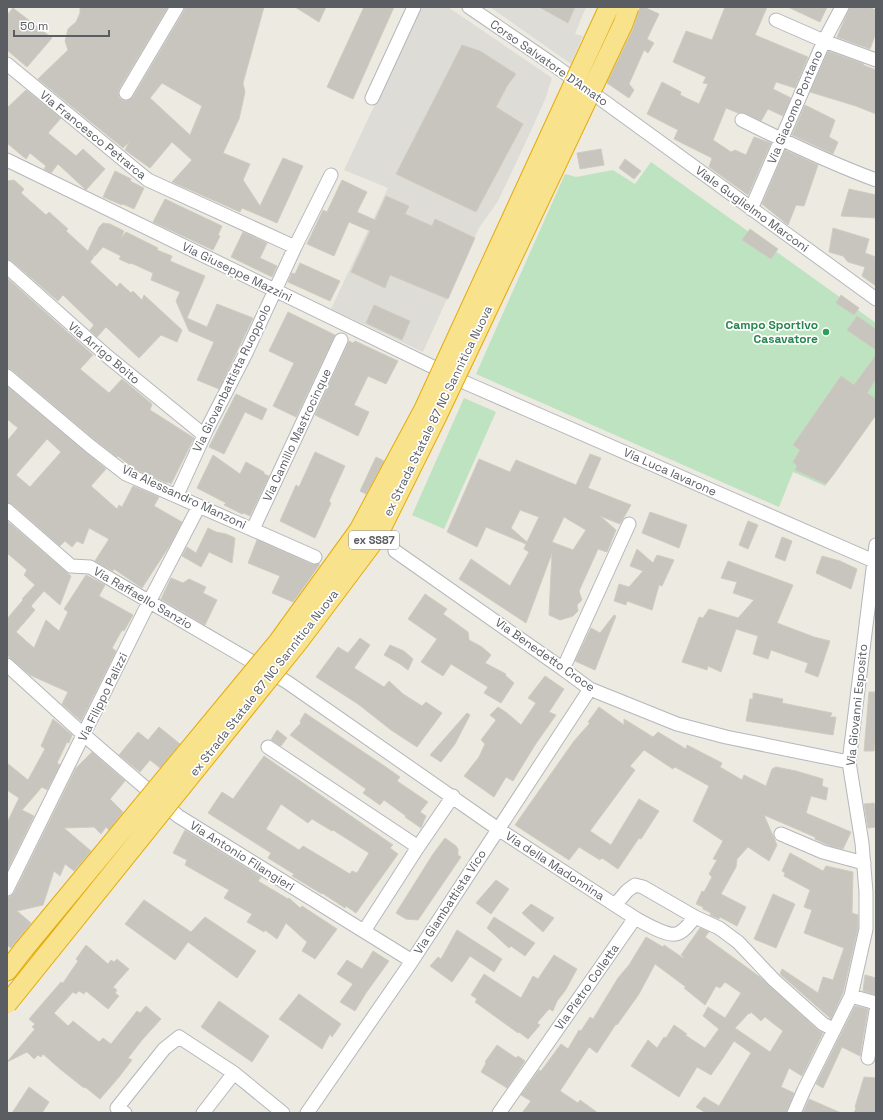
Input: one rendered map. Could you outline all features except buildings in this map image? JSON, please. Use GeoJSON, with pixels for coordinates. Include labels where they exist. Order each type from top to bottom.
{"type":"FeatureCollection","features":[{"type":"Feature","properties":{"kind":"highway","name":"ex Strada Statale 87 NC Sannitica Nuova"},"geometry":{"type":"LineString","coordinates":[[7,971],[278,642],[359,530],[424,408],[609,7]]}},
{"type":"Feature","properties":{"kind":"highway","name":"ex Strada Statale 87 NC Sannitica Nuova"},"geometry":{"type":"LineString","coordinates":[[7,1004],[299,641],[377,537],[437,416],[623,24],[629,7]]}},
{"type":"Feature","properties":{"kind":"street"},"geometry":{"type":"LineString","coordinates":[[126,94],[177,7]]}},
{"type":"Feature","properties":{"kind":"street"},"geometry":{"type":"LineString","coordinates":[[372,98],[414,7]]}},
{"type":"Feature","properties":{"kind":"street","name":"Corso Salvatore D'Amato"},"geometry":{"type":"LineString","coordinates":[[469,7],[554,65],[628,120]]}},
{"type":"Feature","properties":{"kind":"street","name":"Via Giacomo Pontano"},"geometry":{"type":"LineString","coordinates":[[751,209],[824,41],[842,7]]}},
{"type":"Feature","properties":{"kind":"street"},"geometry":{"type":"LineString","coordinates":[[776,20],[824,41],[876,60]]}},
{"type":"Feature","properties":{"kind":"street","name":"Via Francesco Petrarca"},"geometry":{"type":"LineString","coordinates":[[7,64],[148,180],[295,246]]}},
{"type":"Feature","properties":{"kind":"street","name":"Viale Guglielmo Marconi"},"geometry":{"type":"LineString","coordinates":[[628,120],[876,299]]}},
{"type":"Feature","properties":{"kind":"street"},"geometry":{"type":"LineString","coordinates":[[742,120],[781,140],[876,180]]}},
{"type":"Feature","properties":{"kind":"street","name":"Via Giuseppe Mazzini"},"geometry":{"type":"LineString","coordinates":[[7,160],[466,383]]}},
{"type":"Feature","properties":{"kind":"street","name":"Via Giovanbattista Ruoppolo"},"geometry":{"type":"LineString","coordinates":[[177,495],[204,435],[246,353],[295,246],[331,175]]}},
{"type":"Feature","properties":{"kind":"street","name":"Via Arrigo Boito"},"geometry":{"type":"LineString","coordinates":[[7,267],[107,356],[204,435]]}},
{"type":"Feature","properties":{"kind":"street","name":"Via Camillo Mastrocinque"},"geometry":{"type":"LineString","coordinates":[[253,529],[342,340]]}},
{"type":"Feature","properties":{"kind":"street","name":"Via Alessandro Manzoni"},"geometry":{"type":"LineString","coordinates":[[7,376],[90,446],[126,474],[177,495],[315,557]]}},
{"type":"Feature","properties":{"kind":"street","name":"Via Luca Iavarone"},"geometry":{"type":"LineString","coordinates":[[466,383],[875,562]]}},
{"type":"Feature","properties":{"kind":"street","name":"Via Filippo Palizzi"},"geometry":{"type":"LineString","coordinates":[[7,888],[199,506]]}},
{"type":"Feature","properties":{"kind":"street","name":"Via Raffaello Sanzio"},"geometry":{"type":"LineString","coordinates":[[7,510],[70,566],[90,567],[287,682]]}},
{"type":"Feature","properties":{"kind":"street"},"geometry":{"type":"LineString","coordinates":[[563,669],[629,524]]}},
{"type":"Feature","properties":{"kind":"street","name":"Via Giovanni Esposito"},"geometry":{"type":"LineString","coordinates":[[794,1113],[833,1029],[851,996],[866,929],[864,863],[849,762],[876,545]]}},
{"type":"Feature","properties":{"kind":"street","name":"Via Benedetto Croce"},"geometry":{"type":"LineString","coordinates":[[395,551],[590,689],[677,724],[726,737],[849,762]]}},
{"type":"Feature","properties":{"kind":"street","name":"Via Antonio Filangieri"},"geometry":{"type":"LineString","coordinates":[[7,665],[84,735],[178,816],[412,961]]}},
{"type":"Feature","properties":{"kind":"street","name":"Via della Madonnina"},"geometry":{"type":"LineString","coordinates":[[287,682],[453,796],[498,829],[615,905],[627,891],[635,885],[643,887],[695,917],[719,928],[738,942],[774,980],[823,1024],[833,1029]]}},
{"type":"Feature","properties":{"kind":"street","name":"Via Giambattista Vico"},"geometry":{"type":"LineString","coordinates":[[307,1113],[412,961],[590,689]]}},
{"type":"Feature","properties":{"kind":"street"},"geometry":{"type":"LineString","coordinates":[[268,747],[418,847]]}},
{"type":"Feature","properties":{"kind":"street"},"geometry":{"type":"LineString","coordinates":[[364,931],[453,796]]}},
{"type":"Feature","properties":{"kind":"street"},"geometry":{"type":"LineString","coordinates":[[781,834],[823,852],[864,863]]}},
{"type":"Feature","properties":{"kind":"street"},"geometry":{"type":"LineString","coordinates":[[615,905],[635,918],[669,934],[676,934],[683,930],[695,917]]}},
{"type":"Feature","properties":{"kind":"street","name":"Via Pietro Colletta"},"geometry":{"type":"LineString","coordinates":[[499,1113],[635,918]]}},
{"type":"Feature","properties":{"kind":"street"},"geometry":{"type":"LineString","coordinates":[[851,996],[876,1002]]}},
{"type":"Feature","properties":{"kind":"street"},"geometry":{"type":"LineString","coordinates":[[868,1058],[876,1011]]}},
{"type":"Feature","properties":{"kind":"street"},"geometry":{"type":"LineString","coordinates":[[125,1113],[117,1108],[164,1049],[179,1037],[234,1073],[283,1113]]}},
{"type":"Feature","properties":{"kind":"street"},"geometry":{"type":"LineString","coordinates":[[203,1113],[234,1073]]}},
{"type":"Feature","properties":{"kind":"shaded area"},"geometry":{"type":"Polygon","coordinates":[[[421,7],[448,7],[552,78],[546,97],[498,201],[479,228],[423,352],[331,309],[388,188],[344,170],[421,7]]]}},
{"type":"Feature","properties":{"kind":"shaded area"},"geometry":{"type":"Polygon","coordinates":[[[490,7],[586,7],[575,34],[583,36],[571,64],[490,7]]]}},
{"type":"Feature","properties":{"kind":"green space","name":"Campo Sportivo Casavatore"},"geometry":{"type":"Polygon","coordinates":[[[651,162],[876,323],[876,414],[825,486],[793,472],[779,507],[476,374],[565,174],[576,177],[613,170],[635,184],[651,162]]]}},
{"type":"Feature","properties":{"kind":"green space"},"geometry":{"type":"Polygon","coordinates":[[[464,398],[496,412],[444,529],[412,515],[464,398]]]}},
{"type":"Feature","properties":{"kind":"place","name":"Campo Sportivo Casavatore"},"geometry":{"type":"Point","coordinates":[826,332]}}]}
